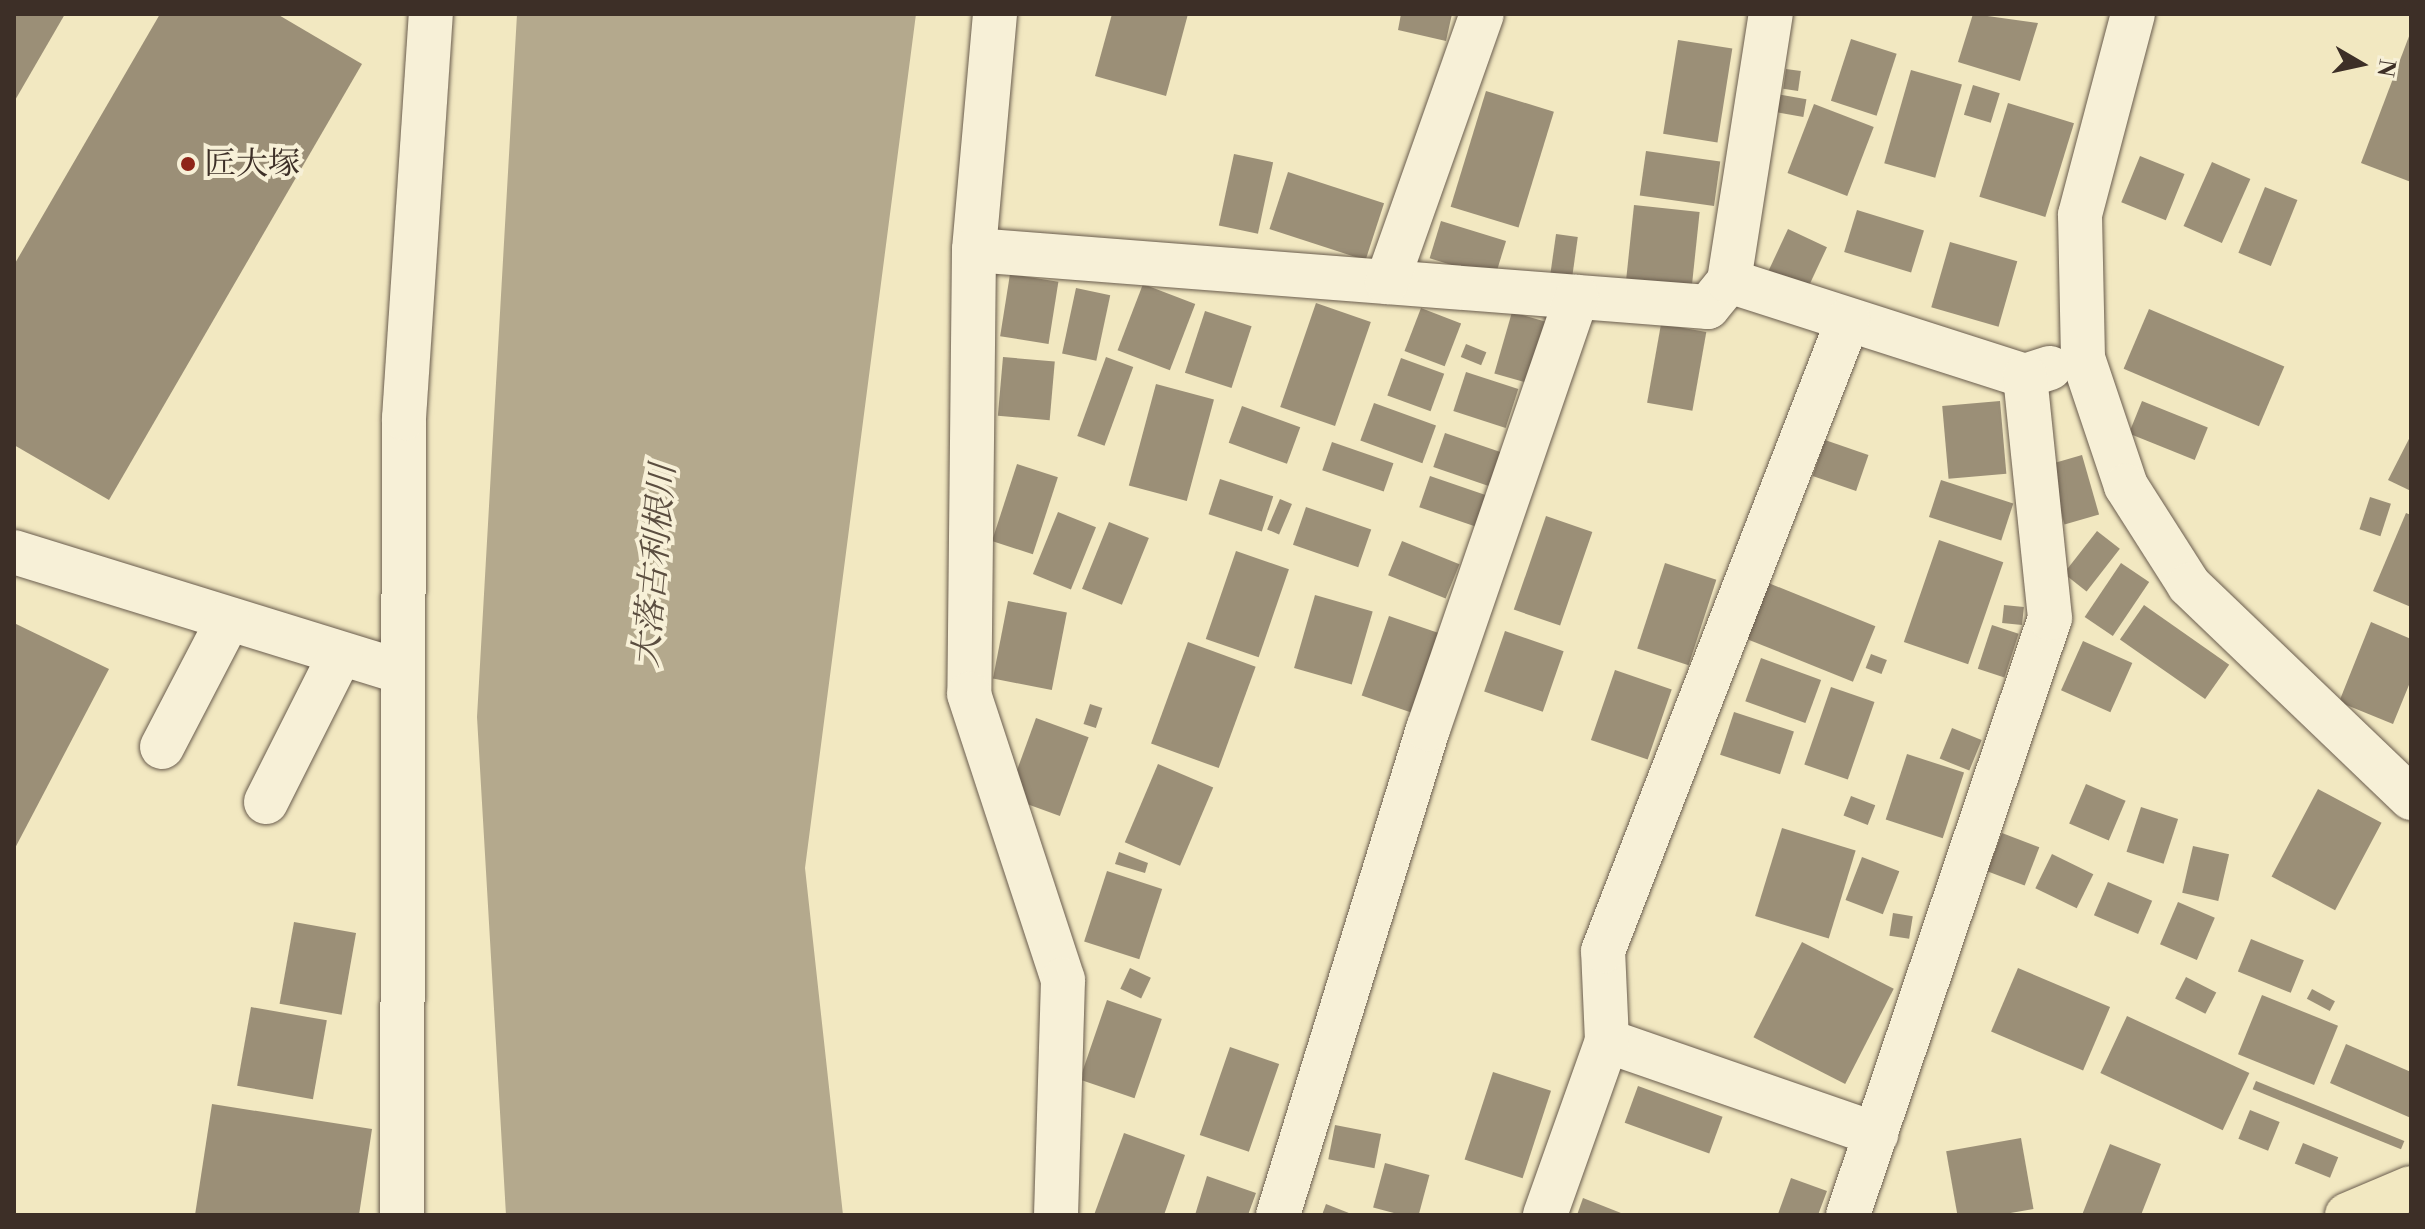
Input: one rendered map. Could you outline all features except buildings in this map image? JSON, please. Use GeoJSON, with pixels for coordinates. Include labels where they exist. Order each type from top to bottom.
{"type":"FeatureCollection","features":[{"type":"Feature","properties":{"kind":"highway"},"geometry":{"type":"LineString","coordinates":[[2347,1215],[2411,1188]]}},
{"type":"Feature","properties":{"kind":"street"},"geometry":{"type":"LineString","coordinates":[[402,1215],[404,418],[431,14]]}},
{"type":"Feature","properties":{"kind":"street"},"geometry":{"type":"LineString","coordinates":[[995,14],[974,250],[969,694],[1063,980],[1056,1215]]}},
{"type":"Feature","properties":{"kind":"street"},"geometry":{"type":"LineString","coordinates":[[1387,282],[1482,14]]}},
{"type":"Feature","properties":{"kind":"street"},"geometry":{"type":"LineString","coordinates":[[974,250],[1708,307],[1729,281],[1771,14]]}},
{"type":"Feature","properties":{"kind":"street"},"geometry":{"type":"LineString","coordinates":[[2133,14],[2080,215],[2083,358],[2126,486],[2189,585],[2411,798]]}},
{"type":"Feature","properties":{"kind":"street"},"geometry":{"type":"LineString","coordinates":[[1729,281],[2025,376],[2083,358]]}},
{"type":"Feature","properties":{"kind":"street"},"geometry":{"type":"LineString","coordinates":[[1278,1215],[1428,729],[1577,297]]}},
{"type":"Feature","properties":{"kind":"street"},"geometry":{"type":"LineString","coordinates":[[1545,1215],[1607,1041],[1603,951],[1848,320]]}},
{"type":"Feature","properties":{"kind":"street"},"geometry":{"type":"LineString","coordinates":[[1848,1215],[2050,618],[2025,376]]}},
{"type":"Feature","properties":{"kind":"street"},"geometry":{"type":"LineString","coordinates":[[14,552],[402,672]]}},
{"type":"Feature","properties":{"kind":"street"},"geometry":{"type":"LineString","coordinates":[[162,747],[228,620]]}},
{"type":"Feature","properties":{"kind":"street"},"geometry":{"type":"LineString","coordinates":[[266,802],[340,655]]}},
{"type":"Feature","properties":{"kind":"street"},"geometry":{"type":"LineString","coordinates":[[1607,1041],[1876,1134]]}},
{"type":"Feature","properties":{"kind":"water","name":"大落古利根川"},"geometry":{"type":"Polygon","coordinates":[[[517,14],[916,14],[805,868],[843,1215],[506,1215],[477,717],[517,14]]]}},
{"type":"Feature","properties":{"kind":"place","name":"匠大塚"},"geometry":{"type":"Point","coordinates":[188,164]}}]}
